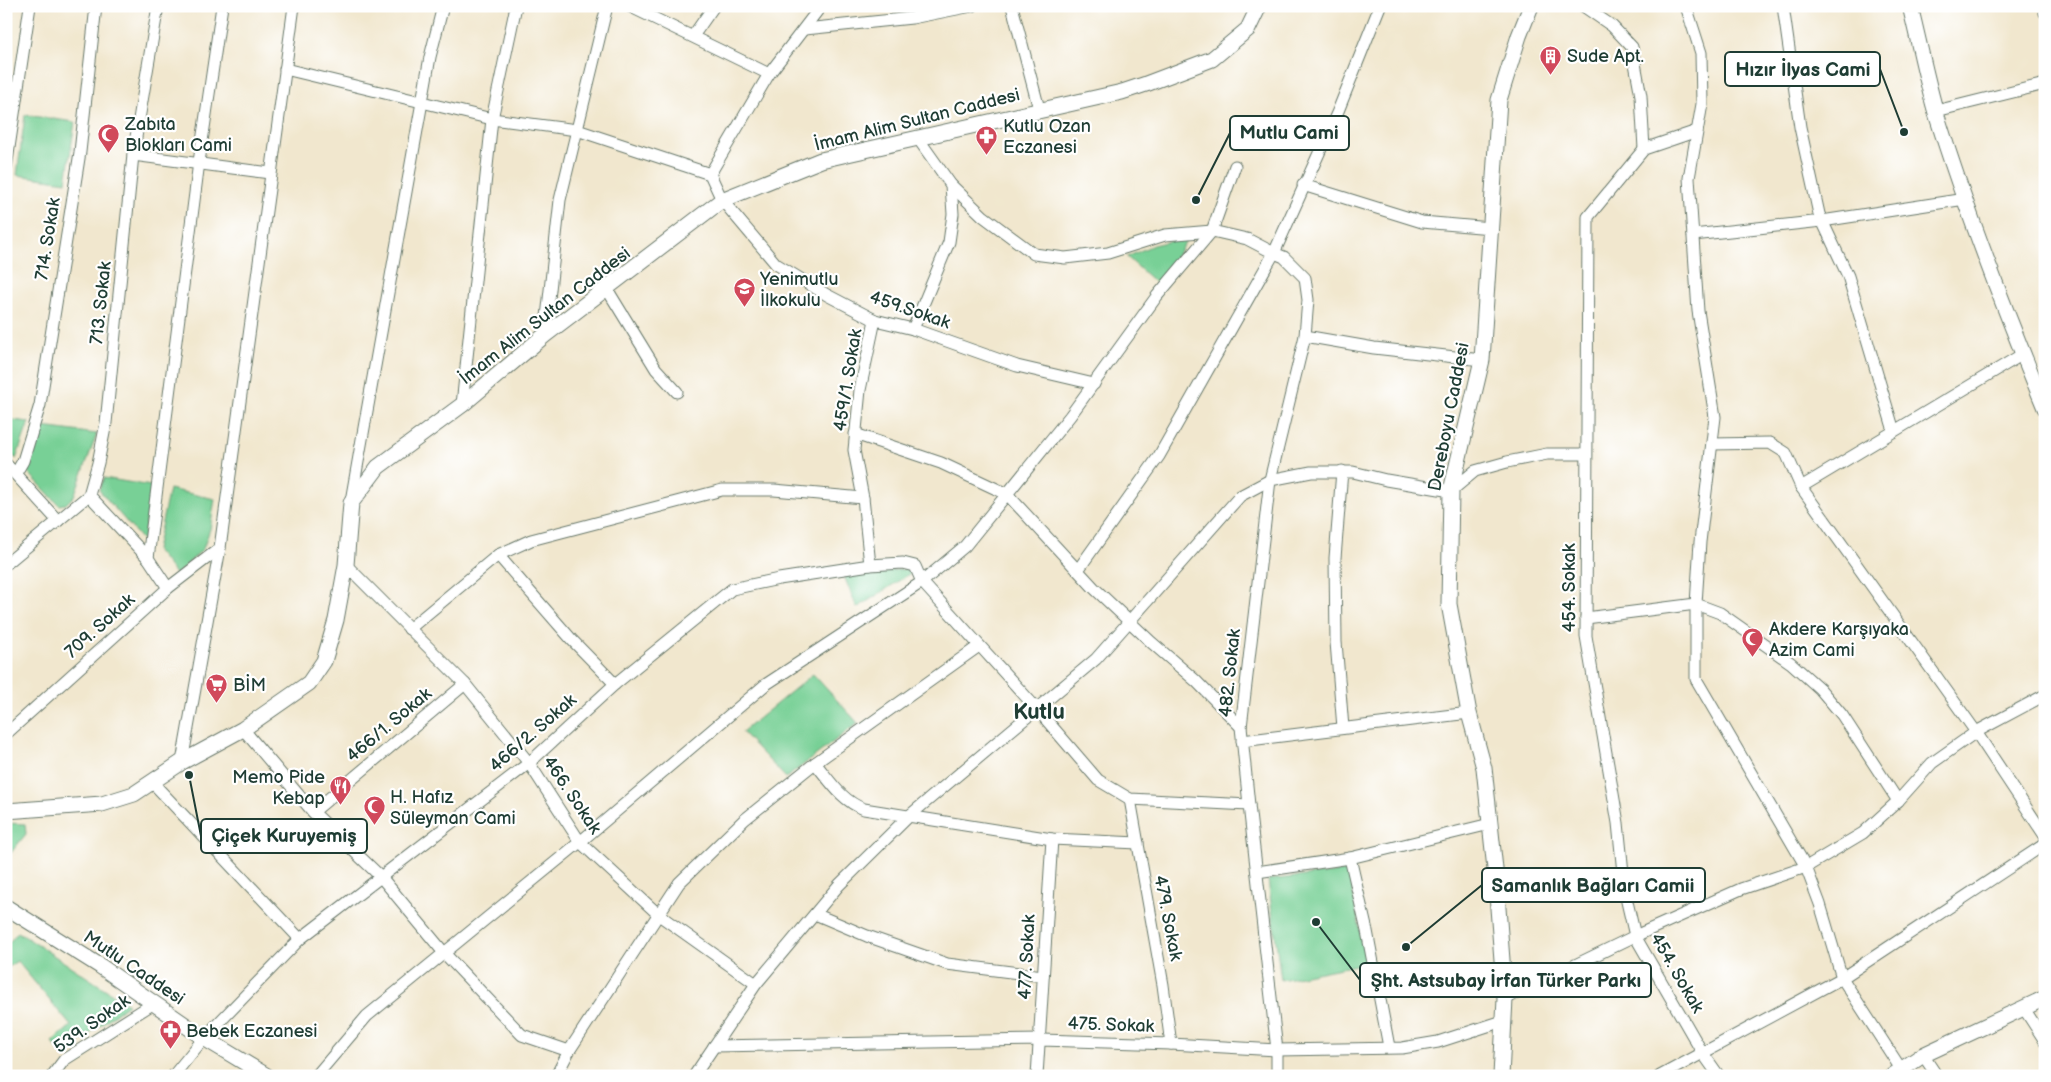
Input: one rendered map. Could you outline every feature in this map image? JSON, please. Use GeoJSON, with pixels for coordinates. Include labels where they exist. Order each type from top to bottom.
{"type":"FeatureCollection","features":[{"type":"Feature","properties":{"kind":"street"},"geometry":{"type":"LineString","coordinates":[[6,168],[8,139],[30,6]]}},
{"type":"Feature","properties":{"kind":"street","name":"714. Sokak"},"geometry":{"type":"LineString","coordinates":[[16,473],[24,461],[40,405],[80,152],[96,6]]}},
{"type":"Feature","properties":{"kind":"street","name":"713. Sokak"},"geometry":{"type":"LineString","coordinates":[[89,494],[106,423],[133,155],[158,6]]}},
{"type":"Feature","properties":{"kind":"street"},"geometry":{"type":"LineString","coordinates":[[148,558],[199,162],[222,6]]}},
{"type":"Feature","properties":{"kind":"street"},"geometry":{"type":"LineString","coordinates":[[182,762],[220,548],[294,6]]}},
{"type":"Feature","properties":{"kind":"street"},"geometry":{"type":"LineString","coordinates":[[6,811],[102,804],[134,794],[182,762],[243,729],[309,683],[324,661],[336,620],[346,565],[351,502],[430,57],[443,6]]}},
{"type":"Feature","properties":{"kind":"street"},"geometry":{"type":"LineString","coordinates":[[462,405],[492,120],[516,6]]}},
{"type":"Feature","properties":{"kind":"street"},"geometry":{"type":"LineString","coordinates":[[545,335],[560,200],[607,6]]}},
{"type":"Feature","properties":{"kind":"street"},"geometry":{"type":"LineString","coordinates":[[629,6],[769,74]]}},
{"type":"Feature","properties":{"kind":"street"},"geometry":{"type":"LineString","coordinates":[[693,36],[714,6]]}},
{"type":"Feature","properties":{"kind":"street"},"geometry":{"type":"LineString","coordinates":[[285,69],[422,101],[492,120],[577,130],[710,174],[769,74],[821,6]]}},
{"type":"Feature","properties":{"kind":"street"},"geometry":{"type":"LineString","coordinates":[[805,29],[912,18],[972,6]]}},
{"type":"Feature","properties":{"kind":"street"},"geometry":{"type":"LineString","coordinates":[[1012,6],[1039,109]]}},
{"type":"Feature","properties":{"kind":"street","name":"İmam Alim Sultan Caddesi"},"geometry":{"type":"LineString","coordinates":[[351,502],[378,467],[462,405],[545,335],[722,200],[821,160],[1039,109],[1122,92],[1146,84],[1212,59],[1248,29],[1259,6]]}},
{"type":"Feature","properties":{"kind":"street"},"geometry":{"type":"LineString","coordinates":[[1078,570],[1159,456],[1274,252],[1338,111],[1380,6]]}},
{"type":"Feature","properties":{"kind":"street","name":"Dereboyu Caddesi"},"geometry":{"type":"LineString","coordinates":[[1501,1076],[1504,1048],[1503,1020],[1505,999],[1484,768],[1469,712],[1449,604],[1451,491],[1482,360],[1499,100],[1519,36],[1531,6]]}},
{"type":"Feature","properties":{"kind":"street"},"geometry":{"type":"LineString","coordinates":[[1583,6],[1612,26],[1632,47],[1641,96],[1644,149],[1697,131]]}},
{"type":"Feature","properties":{"kind":"street"},"geometry":{"type":"LineString","coordinates":[[1686,6],[1701,53],[1702,104],[1688,178],[1698,311],[1715,417],[1700,542],[1696,604],[1696,679],[1806,867],[1820,904],[1842,978],[1896,1073],[1924,1055],[2045,998]]}},
{"type":"Feature","properties":{"kind":"street"},"geometry":{"type":"LineString","coordinates":[[1783,6],[1800,127],[1822,221],[1848,276],[1894,431]]}},
{"type":"Feature","properties":{"kind":"street"},"geometry":{"type":"LineString","coordinates":[[1910,6],[1936,111],[1965,199],[2045,408]]}},
{"type":"Feature","properties":{"kind":"street"},"geometry":{"type":"LineString","coordinates":[[2044,6],[2045,12]]}},
{"type":"Feature","properties":{"kind":"street"},"geometry":{"type":"LineString","coordinates":[[1936,111],[2045,84]]}},
{"type":"Feature","properties":{"kind":"street"},"geometry":{"type":"LineString","coordinates":[[917,138],[951,185],[983,216],[1034,254],[1065,258],[1108,253],[1165,235],[1212,231],[1247,239],[1274,252]]}},
{"type":"Feature","properties":{"kind":"street","name":"454. Sokak"},"geometry":{"type":"LineString","coordinates":[[1644,149],[1588,217],[1586,636],[1618,823],[1625,893],[1635,936],[1702,1052],[1719,1076]]}},
{"type":"Feature","properties":{"kind":"street"},"geometry":{"type":"LineString","coordinates":[[133,155],[199,162],[270,173]]}},
{"type":"Feature","properties":{"kind":"street"},"geometry":{"type":"LineString","coordinates":[[316,1076],[367,1016],[580,842],[765,685],[922,582],[965,546],[1070,416],[1157,296],[1212,231],[1236,166]]}},
{"type":"Feature","properties":{"kind":"street","name":"459.Sokak"},"geometry":{"type":"LineString","coordinates":[[710,174],[722,200],[776,264],[827,295],[876,320],[913,329],[1017,366],[1094,384]]}},
{"type":"Feature","properties":{"kind":"street"},"geometry":{"type":"LineString","coordinates":[[913,329],[949,242],[953,214],[951,185]]}},
{"type":"Feature","properties":{"kind":"street"},"geometry":{"type":"LineString","coordinates":[[1303,185],[1422,222],[1491,228]]}},
{"type":"Feature","properties":{"kind":"street"},"geometry":{"type":"LineString","coordinates":[[1693,235],[1822,221],[1965,199]]}},
{"type":"Feature","properties":{"kind":"street","name":"482. Sokak"},"geometry":{"type":"LineString","coordinates":[[1274,252],[1284,257],[1305,278],[1308,300],[1305,336],[1270,480],[1242,727],[1242,741],[1277,1050],[1277,1076]]}},
{"type":"Feature","properties":{"kind":"street"},"geometry":{"type":"LineString","coordinates":[[607,289],[656,369],[677,392]]}},
{"type":"Feature","properties":{"kind":"street","name":"459/1. Sokak"},"geometry":{"type":"LineString","coordinates":[[870,565],[863,498],[854,450],[860,390],[876,320]]}},
{"type":"Feature","properties":{"kind":"street"},"geometry":{"type":"LineString","coordinates":[[1305,336],[1374,348],[1482,360]]}},
{"type":"Feature","properties":{"kind":"street"},"geometry":{"type":"LineString","coordinates":[[1801,487],[2023,354]]}},
{"type":"Feature","properties":{"kind":"street"},"geometry":{"type":"LineString","coordinates":[[855,434],[941,463],[1007,494],[1094,588],[1129,622],[1196,681],[1242,727]]}},
{"type":"Feature","properties":{"kind":"street"},"geometry":{"type":"LineString","coordinates":[[1712,444],[1770,443],[1786,453],[1801,487],[1976,732],[2045,836]]}},
{"type":"Feature","properties":{"kind":"street"},"geometry":{"type":"LineString","coordinates":[[694,1076],[756,984],[839,885],[909,816],[1096,660],[1240,496],[1270,480],[1311,472],[1342,471],[1451,491],[1475,472],[1507,462],[1547,454],[1586,454]]}},
{"type":"Feature","properties":{"kind":"street"},"geometry":{"type":"LineString","coordinates":[[6,464],[58,520]]}},
{"type":"Feature","properties":{"kind":"street"},"geometry":{"type":"LineString","coordinates":[[1342,471],[1335,558],[1336,642],[1343,728]]}},
{"type":"Feature","properties":{"kind":"street"},"geometry":{"type":"LineString","coordinates":[[409,628],[498,555],[531,540],[722,490],[774,490],[863,498]]}},
{"type":"Feature","properties":{"kind":"street"},"geometry":{"type":"LineString","coordinates":[[6,564],[89,494],[148,558],[168,588]]}},
{"type":"Feature","properties":{"kind":"street","name":"709. Sokak"},"geometry":{"type":"LineString","coordinates":[[6,734],[168,588],[220,548]]}},
{"type":"Feature","properties":{"kind":"street"},"geometry":{"type":"LineString","coordinates":[[498,555],[572,640],[615,684]]}},
{"type":"Feature","properties":{"kind":"street","name":"466/2. Sokak"},"geometry":{"type":"LineString","coordinates":[[173,1076],[204,1038],[300,939],[529,763],[615,684],[732,589],[779,579],[870,565],[903,563],[915,566],[922,582]]}},
{"type":"Feature","properties":{"kind":"street","name":"466. Sokak"},"geometry":{"type":"LineString","coordinates":[[346,565],[465,684],[529,763],[580,842],[659,915],[756,984]]}},
{"type":"Feature","properties":{"kind":"street"},"geometry":{"type":"LineString","coordinates":[[922,582],[1037,709],[1098,780],[1130,799],[1249,805]]}},
{"type":"Feature","properties":{"kind":"street"},"geometry":{"type":"LineString","coordinates":[[1586,618],[1696,604],[1720,613],[1791,663],[1820,689],[1842,715],[1898,801]]}},
{"type":"Feature","properties":{"kind":"street"},"geometry":{"type":"LineString","coordinates":[[556,1076],[569,1051],[679,883],[744,820],[815,763],[979,646]]}},
{"type":"Feature","properties":{"kind":"street","name":"466/1. Sokak"},"geometry":{"type":"LineString","coordinates":[[313,812],[465,684]]}},
{"type":"Feature","properties":{"kind":"street"},"geometry":{"type":"LineString","coordinates":[[1505,999],[1635,936],[1741,889],[1806,867],[1863,833],[1898,801],[1932,763],[1976,732],[2045,695]]}},
{"type":"Feature","properties":{"kind":"street"},"geometry":{"type":"LineString","coordinates":[[1242,741],[1469,712]]}},
{"type":"Feature","properties":{"kind":"street"},"geometry":{"type":"LineString","coordinates":[[243,729],[313,812],[382,877],[445,954],[522,1035],[569,1051]]}},
{"type":"Feature","properties":{"kind":"street"},"geometry":{"type":"LineString","coordinates":[[815,763],[841,796],[851,804],[864,809],[1052,839],[1138,844]]}},
{"type":"Feature","properties":{"kind":"street"},"geometry":{"type":"LineString","coordinates":[[152,782],[300,939]]}},
{"type":"Feature","properties":{"kind":"street","name":"479. Sokak"},"geometry":{"type":"LineString","coordinates":[[1130,799],[1163,985],[1171,1044]]}},
{"type":"Feature","properties":{"kind":"street"},"geometry":{"type":"LineString","coordinates":[[1257,872],[1350,858],[1490,824]]}},
{"type":"Feature","properties":{"kind":"street","name":"477. Sokak"},"geometry":{"type":"LineString","coordinates":[[1037,1076],[1052,839]]}},
{"type":"Feature","properties":{"kind":"street"},"geometry":{"type":"LineString","coordinates":[[1660,1076],[1842,978],[2045,844]]}},
{"type":"Feature","properties":{"kind":"street"},"geometry":{"type":"LineString","coordinates":[[1350,858],[1367,931],[1389,1047]]}},
{"type":"Feature","properties":{"kind":"street","name":"Mutlu Caddesi"},"geometry":{"type":"LineString","coordinates":[[6,907],[100,966],[204,1038],[267,1076]]}},
{"type":"Feature","properties":{"kind":"street"},"geometry":{"type":"LineString","coordinates":[[815,914],[867,936],[947,964],[1043,976]]}},
{"type":"Feature","properties":{"kind":"street","name":"539. Sokak"},"geometry":{"type":"LineString","coordinates":[[52,1076],[64,1060],[154,1002]]}},
{"type":"Feature","properties":{"kind":"street"},"geometry":{"type":"LineString","coordinates":[[2023,1008],[2045,1041]]}},
{"type":"Feature","properties":{"kind":"street","name":"475. Sokak"},"geometry":{"type":"LineString","coordinates":[[714,1046],[1040,1040],[1171,1044],[1277,1050],[1402,1048],[1438,1042],[1503,1020]]}},
{"type":"Feature","properties":{"kind":"street"},"geometry":{"type":"LineString","coordinates":[[1496,1076],[1504,1048]]}},
{"type":"Feature","properties":{"kind":"street"},"geometry":{"type":"LineString","coordinates":[[1924,1055],[1937,1076]]}},
{"type":"Feature","properties":{"kind":"green space"},"geometry":{"type":"Polygon","coordinates":[[[25,115],[75,122],[66,182],[17,175],[25,115]]]}},
{"type":"Feature","properties":{"kind":"green space"},"geometry":{"type":"Polygon","coordinates":[[[1179,239],[1186,241],[1158,285],[1127,257],[1153,245],[1179,239]]]}},
{"type":"Feature","properties":{"kind":"green space"},"geometry":{"type":"Polygon","coordinates":[[[6,419],[29,422],[16,459],[6,448],[6,419]]]}},
{"type":"Feature","properties":{"kind":"green space"},"geometry":{"type":"Polygon","coordinates":[[[43,427],[97,434],[74,496],[66,504],[59,505],[26,470],[43,427]]]}},
{"type":"Feature","properties":{"kind":"green space"},"geometry":{"type":"Polygon","coordinates":[[[104,478],[151,486],[143,541],[99,490],[104,478]]]}},
{"type":"Feature","properties":{"kind":"green space"},"geometry":{"type":"Polygon","coordinates":[[[169,489],[215,499],[210,529],[203,549],[176,575],[156,550],[169,489]]]}},
{"type":"Feature","properties":{"kind":"green space"},"geometry":{"type":"Polygon","coordinates":[[[906,569],[911,573],[857,608],[844,576],[906,569]]]}},
{"type":"Feature","properties":{"kind":"green space"},"geometry":{"type":"Polygon","coordinates":[[[813,674],[858,723],[786,778],[742,732],[813,674]]]}},
{"type":"Feature","properties":{"kind":"green space"},"geometry":{"type":"Polygon","coordinates":[[[6,823],[25,824],[26,834],[6,859],[6,823]]]}},
{"type":"Feature","properties":{"kind":"green space"},"geometry":{"type":"Polygon","coordinates":[[[1349,871],[1366,963],[1281,980],[1268,880],[1349,871]]]}},
{"type":"Feature","properties":{"kind":"green space"},"geometry":{"type":"Polygon","coordinates":[[[18,932],[128,1004],[63,1054],[52,1042],[71,1026],[17,961],[6,969],[6,946],[18,932]]]}},
{"type":"Feature","properties":{"kind":"place","name":"Sude Apt."},"geometry":{"type":"Point","coordinates":[1551,75]}},
{"type":"Feature","properties":{"kind":"place","name":"Hızır İlyas Cami"},"geometry":{"type":"Point","coordinates":[1904,132]}},
{"type":"Feature","properties":{"kind":"place","name":"Zabıta Blokları Cami"},"geometry":{"type":"Point","coordinates":[109,153]}},
{"type":"Feature","properties":{"kind":"place","name":"Kutlu Ozan Eczanesi"},"geometry":{"type":"Point","coordinates":[987,155]}},
{"type":"Feature","properties":{"kind":"place","name":"Mutlu Cami"},"geometry":{"type":"Point","coordinates":[1196,200]}},
{"type":"Feature","properties":{"kind":"place","name":"Yenimutlu İlkokulu"},"geometry":{"type":"Point","coordinates":[744,308]}},
{"type":"Feature","properties":{"kind":"place","name":"Akdere Karşıyaka Azim Cami"},"geometry":{"type":"Point","coordinates":[1753,658]}},
{"type":"Feature","properties":{"kind":"place","name":"BİM"},"geometry":{"type":"Point","coordinates":[217,704]}},
{"type":"Feature","properties":{"kind":"place","name":"Çiçek Kuruyemiş"},"geometry":{"type":"Point","coordinates":[189,775]}},
{"type":"Feature","properties":{"kind":"place","name":"Memo Pide Kebap"},"geometry":{"type":"Point","coordinates":[341,806]}},
{"type":"Feature","properties":{"kind":"place","name":"H. Hafız Süleyman Cami"},"geometry":{"type":"Point","coordinates":[374,826]}},
{"type":"Feature","properties":{"kind":"place","name":"Şht. Astsubay İrfan Türker Parkı"},"geometry":{"type":"Point","coordinates":[1316,922]}},
{"type":"Feature","properties":{"kind":"place","name":"Samanlık Bağları Camii"},"geometry":{"type":"Point","coordinates":[1406,947]}},
{"type":"Feature","properties":{"kind":"place","name":"Bebek Eczanesi"},"geometry":{"type":"Point","coordinates":[170,1050]}},
{"type":"Feature","properties":{"kind":"district","name":"Kutlu"},"geometry":{"type":"Point","coordinates":[1039,712]}}]}
